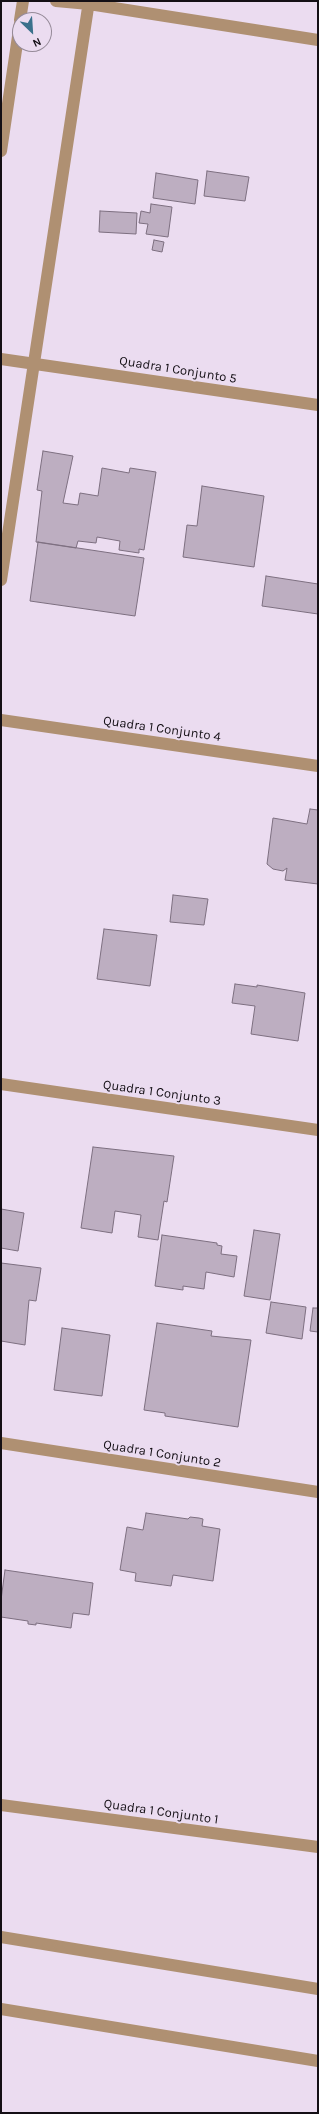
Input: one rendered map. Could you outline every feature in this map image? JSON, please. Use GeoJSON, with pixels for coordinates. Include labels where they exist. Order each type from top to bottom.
{"type":"FeatureCollection","features":[{"type":"Feature","properties":{"kind":"street"},"geometry":{"type":"LineString","coordinates":[[21,12],[23,1]]}},
{"type":"Feature","properties":{"kind":"street"},"geometry":{"type":"LineString","coordinates":[[56,1],[89,3],[318,40]]}},
{"type":"Feature","properties":{"kind":"street"},"geometry":{"type":"LineString","coordinates":[[1,580],[33,362],[89,3]]}},
{"type":"Feature","properties":{"kind":"street"},"geometry":{"type":"LineString","coordinates":[[1,150],[16,52]]}},
{"type":"Feature","properties":{"kind":"street","name":"Quadra 1 Conjunto 5"},"geometry":{"type":"LineString","coordinates":[[1,359],[33,362],[318,405]]}},
{"type":"Feature","properties":{"kind":"street","name":"Quadra 1 Conjunto 4"},"geometry":{"type":"LineString","coordinates":[[1,720],[318,766]]}},
{"type":"Feature","properties":{"kind":"street","name":"Quadra 1 Conjunto 3"},"geometry":{"type":"LineString","coordinates":[[1,1084],[318,1130]]}},
{"type":"Feature","properties":{"kind":"street","name":"Quadra 1 Conjunto 2"},"geometry":{"type":"LineString","coordinates":[[1,1443],[318,1492]]}},
{"type":"Feature","properties":{"kind":"street","name":"Quadra 1 Conjunto 1"},"geometry":{"type":"LineString","coordinates":[[1,1805],[318,1847]]}},
{"type":"Feature","properties":{"kind":"street"},"geometry":{"type":"LineString","coordinates":[[1,1937],[318,1989]]}},
{"type":"Feature","properties":{"kind":"street"},"geometry":{"type":"LineString","coordinates":[[1,2009],[318,2061]]}},
{"type":"Feature","properties":{"kind":"building"},"geometry":{"type":"Polygon","coordinates":[[[207,171],[249,177],[245,201],[204,196],[207,171]]]}},
{"type":"Feature","properties":{"kind":"building"},"geometry":{"type":"Polygon","coordinates":[[[156,173],[198,180],[195,204],[153,198],[156,173]]]}},
{"type":"Feature","properties":{"kind":"building"},"geometry":{"type":"Polygon","coordinates":[[[151,204],[172,207],[168,237],[146,234],[148,224],[139,223],[141,211],[150,213],[151,204]]]}},
{"type":"Feature","properties":{"kind":"building"},"geometry":{"type":"Polygon","coordinates":[[[100,211],[137,213],[136,234],[99,232],[100,211]]]}},
{"type":"Feature","properties":{"kind":"building"},"geometry":{"type":"Polygon","coordinates":[[[154,240],[164,242],[162,252],[152,250],[154,240]]]}},
{"type":"Feature","properties":{"kind":"building"},"geometry":{"type":"Polygon","coordinates":[[[43,451],[73,456],[63,503],[78,505],[80,493],[98,496],[102,468],[129,473],[130,468],[156,472],[144,550],[139,549],[139,553],[119,550],[120,541],[97,537],[96,543],[78,541],[76,548],[36,542],[42,491],[37,490],[43,451]]]}},
{"type":"Feature","properties":{"kind":"building"},"geometry":{"type":"Polygon","coordinates":[[[202,486],[264,496],[254,567],[183,557],[187,525],[197,526],[202,486]]]}},
{"type":"Feature","properties":{"kind":"building"},"geometry":{"type":"Polygon","coordinates":[[[38,542],[144,558],[135,616],[30,601],[38,542]]]}},
{"type":"Feature","properties":{"kind":"building"},"geometry":{"type":"Polygon","coordinates":[[[266,576],[318,584],[318,614],[262,606],[266,576]]]}},
{"type":"Feature","properties":{"kind":"building"},"geometry":{"type":"Polygon","coordinates":[[[310,809],[318,810],[318,884],[285,880],[287,868],[283,871],[273,869],[267,864],[273,818],[307,824],[310,809]]]}},
{"type":"Feature","properties":{"kind":"building"},"geometry":{"type":"Polygon","coordinates":[[[173,895],[208,899],[204,925],[170,922],[173,895]]]}},
{"type":"Feature","properties":{"kind":"building"},"geometry":{"type":"Polygon","coordinates":[[[104,929],[157,935],[150,986],[97,979],[104,929]]]}},
{"type":"Feature","properties":{"kind":"building"},"geometry":{"type":"Polygon","coordinates":[[[235,984],[257,987],[257,985],[305,993],[298,1041],[251,1034],[255,1006],[232,1003],[235,984]]]}},
{"type":"Feature","properties":{"kind":"building"},"geometry":{"type":"Polygon","coordinates":[[[93,1147],[174,1156],[167,1202],[164,1201],[158,1240],[138,1237],[141,1215],[115,1211],[112,1233],[81,1228],[93,1147]]]}},
{"type":"Feature","properties":{"kind":"building"},"geometry":{"type":"Polygon","coordinates":[[[1,1209],[24,1213],[18,1251],[1,1248],[1,1209]]]}},
{"type":"Feature","properties":{"kind":"building"},"geometry":{"type":"Polygon","coordinates":[[[254,1230],[280,1234],[270,1300],[244,1296],[254,1230]]]}},
{"type":"Feature","properties":{"kind":"building"},"geometry":{"type":"Polygon","coordinates":[[[162,1235],[217,1243],[217,1245],[222,1246],[221,1254],[237,1256],[234,1277],[206,1272],[204,1289],[183,1286],[183,1290],[155,1286],[162,1235]]]}},
{"type":"Feature","properties":{"kind":"building"},"geometry":{"type":"Polygon","coordinates":[[[1,1263],[41,1268],[36,1301],[29,1300],[25,1345],[1,1341],[1,1263]]]}},
{"type":"Feature","properties":{"kind":"building"},"geometry":{"type":"Polygon","coordinates":[[[271,1302],[306,1307],[302,1339],[266,1333],[271,1302]]]}},
{"type":"Feature","properties":{"kind":"building"},"geometry":{"type":"Polygon","coordinates":[[[313,1308],[318,1308],[318,1332],[310,1331],[313,1308]]]}},
{"type":"Feature","properties":{"kind":"building"},"geometry":{"type":"Polygon","coordinates":[[[157,1323],[212,1331],[211,1336],[251,1340],[238,1427],[165,1416],[165,1413],[144,1410],[157,1323]]]}},
{"type":"Feature","properties":{"kind":"building"},"geometry":{"type":"Polygon","coordinates":[[[62,1328],[110,1335],[102,1396],[54,1390],[62,1328]]]}},
{"type":"Feature","properties":{"kind":"building"},"geometry":{"type":"Polygon","coordinates":[[[146,1513],[188,1519],[190,1517],[199,1518],[203,1519],[202,1526],[220,1529],[213,1581],[173,1575],[171,1586],[135,1581],[136,1573],[120,1570],[127,1527],[143,1530],[146,1513]]]}},
{"type":"Feature","properties":{"kind":"building"},"geometry":{"type":"Polygon","coordinates":[[[5,1570],[93,1583],[89,1615],[73,1613],[71,1628],[36,1623],[36,1625],[28,1624],[28,1621],[1,1617],[1,1600],[5,1570]]]}}]}
